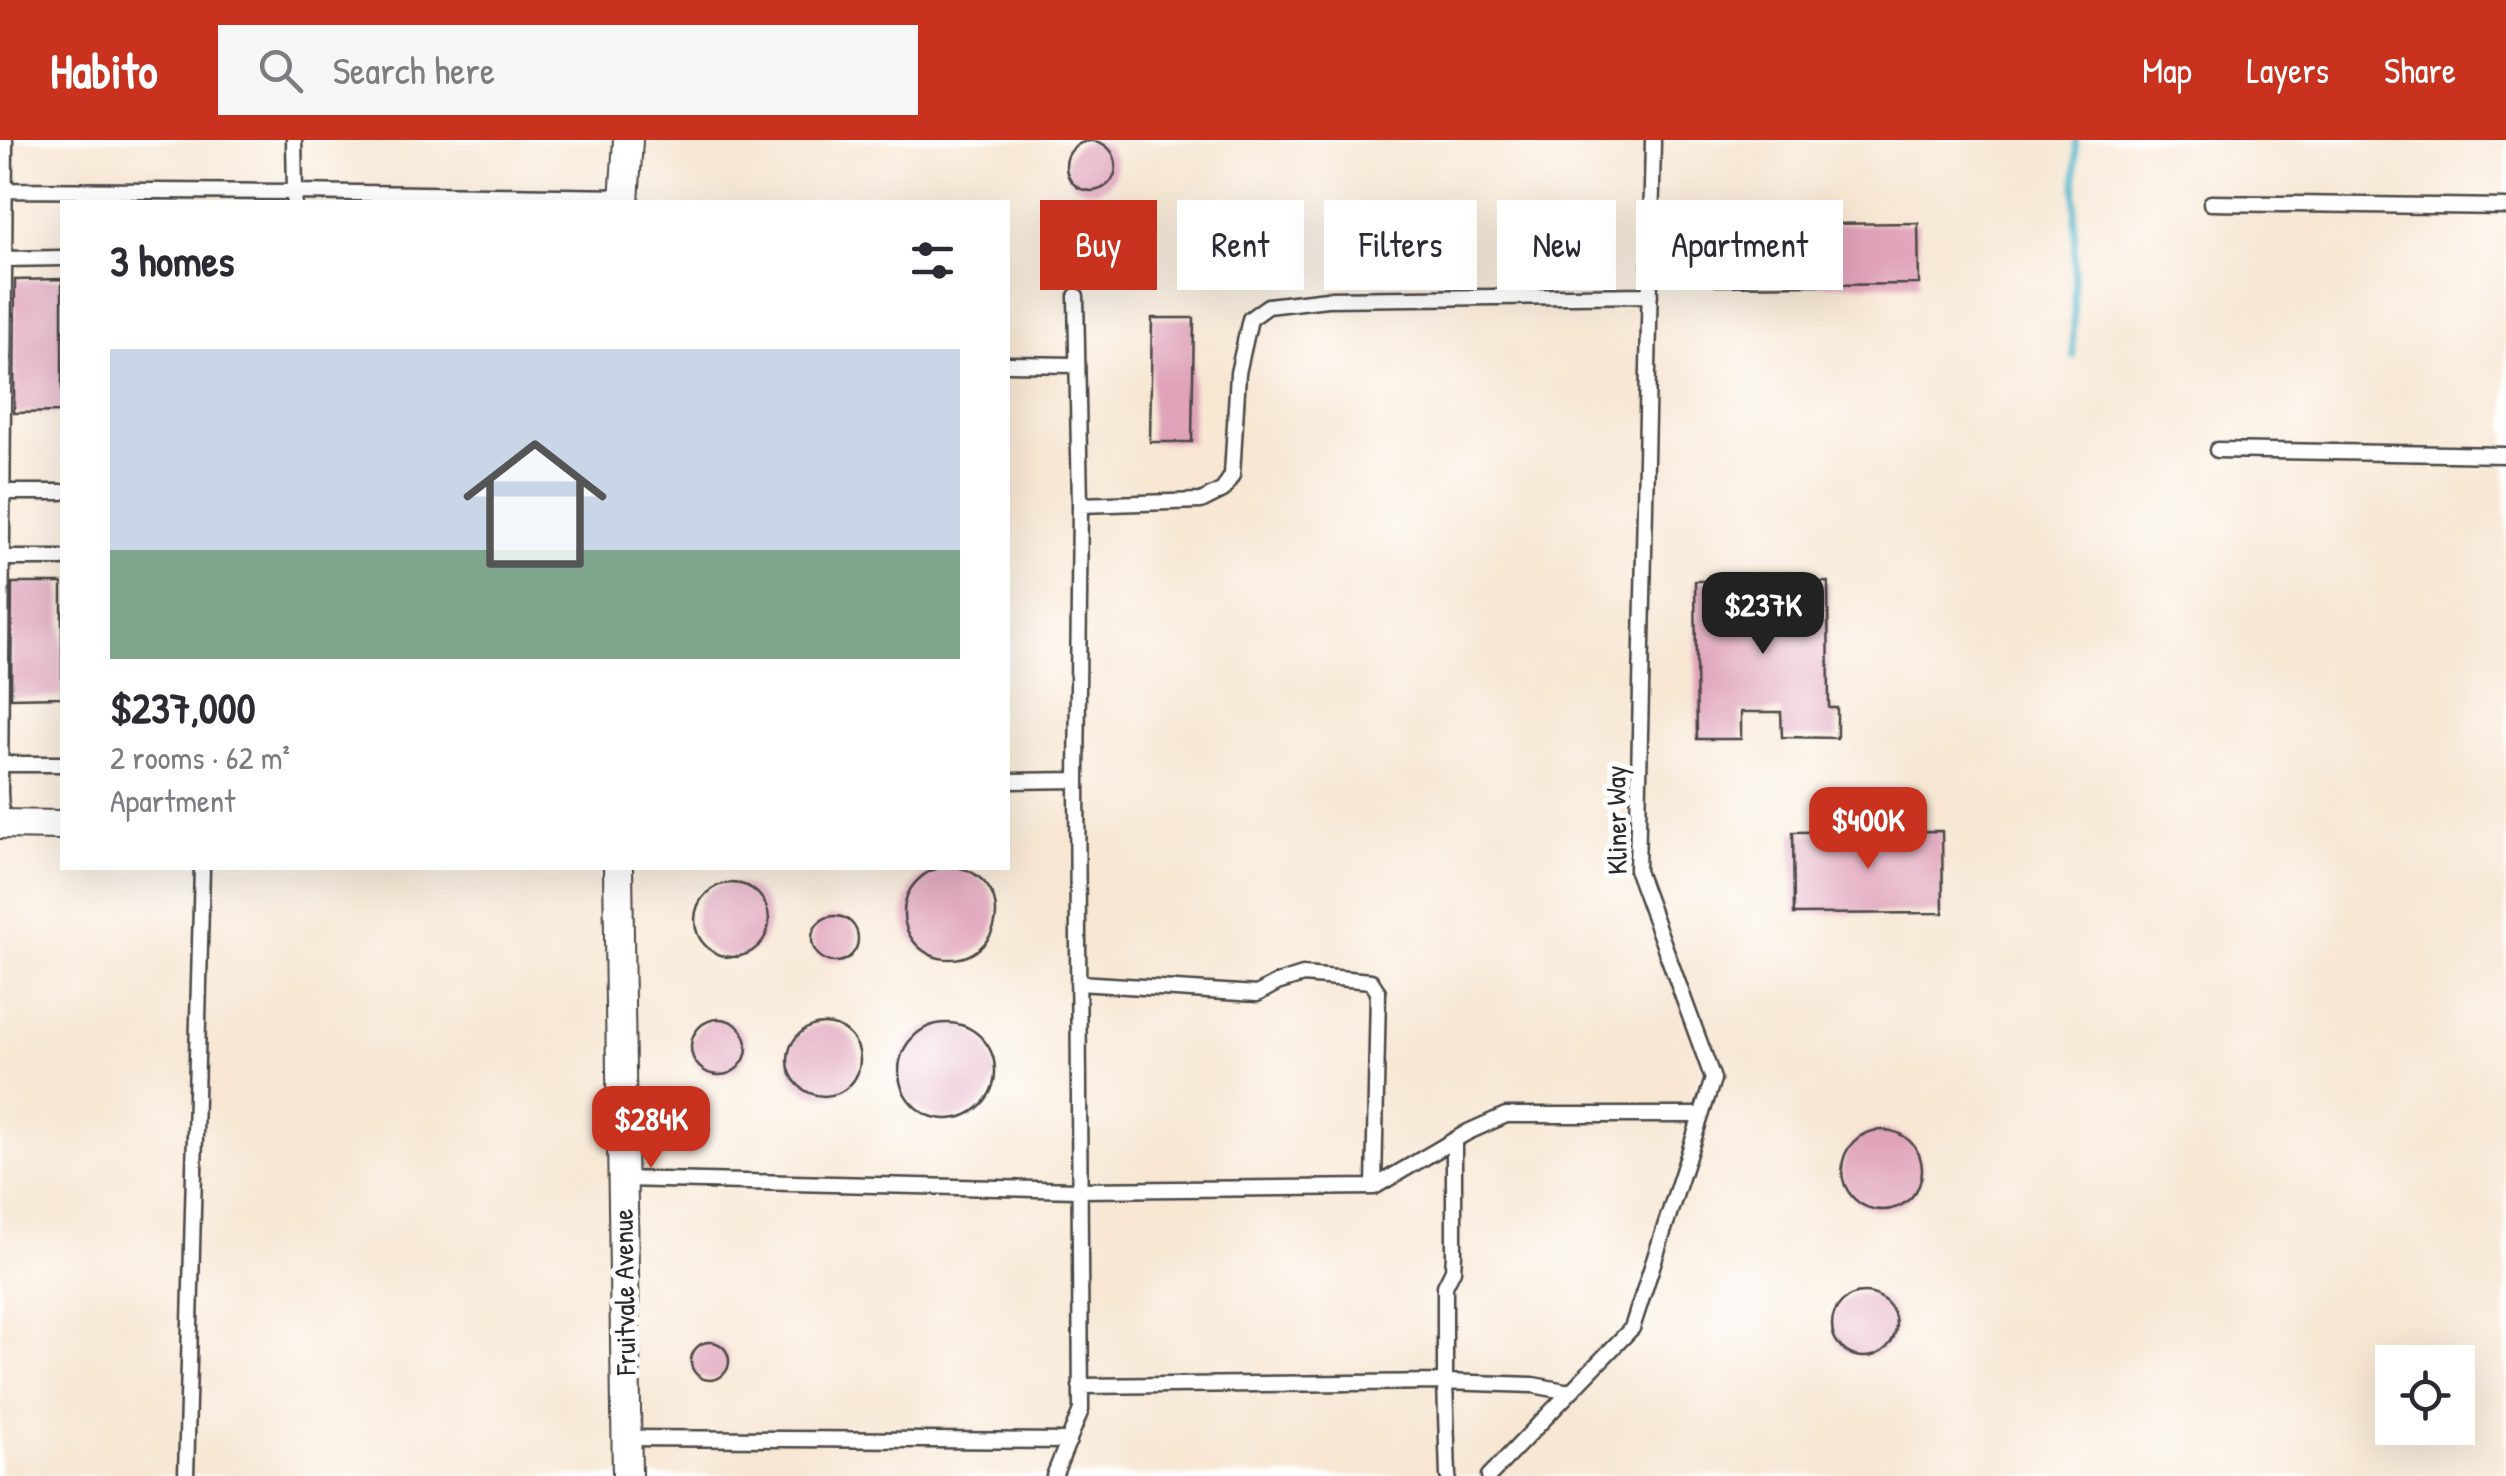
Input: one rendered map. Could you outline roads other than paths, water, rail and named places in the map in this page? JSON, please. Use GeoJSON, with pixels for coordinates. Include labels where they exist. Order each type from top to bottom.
{"type":"FeatureCollection","features":[{"type":"Feature","properties":{"kind":"street"},"geometry":{"type":"LineString","coordinates":[[624,200],[628,140]]}},
{"type":"Feature","properties":{"kind":"street"},"geometry":{"type":"LineString","coordinates":[[1,824],[60,824]]}},
{"type":"Feature","properties":{"kind":"street","name":"Fruitvale Avenue"},"geometry":{"type":"LineString","coordinates":[[618,870],[627,1476]]}},
{"type":"Feature","properties":{"kind":"lane"},"geometry":{"type":"LineString","coordinates":[[1,824],[5,140]]}},
{"type":"Feature","properties":{"kind":"lane"},"geometry":{"type":"LineString","coordinates":[[294,140],[294,197]]}},
{"type":"Feature","properties":{"kind":"lane","name":"Kliner Way"},"geometry":{"type":"LineString","coordinates":[[1489,1476],[1632,1328],[1713,1078],[1637,871],[1653,140]]}},
{"type":"Feature","properties":{"kind":"lane"},"geometry":{"type":"LineString","coordinates":[[5,190],[624,200]]}},
{"type":"Feature","properties":{"kind":"lane"},"geometry":{"type":"LineString","coordinates":[[2211,204],[2506,207]]}},
{"type":"Feature","properties":{"kind":"lane"},"geometry":{"type":"LineString","coordinates":[[5,260],[60,258]]}},
{"type":"Feature","properties":{"kind":"lane"},"geometry":{"type":"LineString","coordinates":[[1054,1476],[1081,1410],[1077,780],[1080,505],[1076,296]]}},
{"type":"Feature","properties":{"kind":"lane"},"geometry":{"type":"LineString","coordinates":[[1080,505],[1201,501],[1223,490],[1232,475],[1238,373],[1250,319],[1268,306],[1327,299],[1650,296]]}},
{"type":"Feature","properties":{"kind":"lane"},"geometry":{"type":"LineString","coordinates":[[1010,364],[1076,365]]}},
{"type":"Feature","properties":{"kind":"lane"},"geometry":{"type":"LineString","coordinates":[[2216,450],[2506,455]]}},
{"type":"Feature","properties":{"kind":"lane"},"geometry":{"type":"LineString","coordinates":[[3,492],[60,492]]}},
{"type":"Feature","properties":{"kind":"lane"},"geometry":{"type":"LineString","coordinates":[[3,558],[60,558]]}},
{"type":"Feature","properties":{"kind":"lane"},"geometry":{"type":"LineString","coordinates":[[1,764],[60,764]]}},
{"type":"Feature","properties":{"kind":"lane"},"geometry":{"type":"LineString","coordinates":[[1010,781],[1077,780]]}},
{"type":"Feature","properties":{"kind":"lane"},"geometry":{"type":"LineString","coordinates":[[186,1476],[202,870]]}},
{"type":"Feature","properties":{"kind":"lane"},"geometry":{"type":"LineString","coordinates":[[1078,983],[1257,994],[1304,975],[1371,980],[1378,992],[1374,1187]]}},
{"type":"Feature","properties":{"kind":"lane"},"geometry":{"type":"LineString","coordinates":[[623,1179],[1078,1190],[1374,1187],[1506,1115],[1702,1114]]}},
{"type":"Feature","properties":{"kind":"lane"},"geometry":{"type":"LineString","coordinates":[[1448,1476],[1445,1286],[1454,1270],[1454,1140]]}},
{"type":"Feature","properties":{"kind":"lane"},"geometry":{"type":"LineString","coordinates":[[1080,1386],[1445,1382],[1534,1385],[1570,1392]]}},
{"type":"Feature","properties":{"kind":"lane"},"geometry":{"type":"LineString","coordinates":[[626,1438],[1069,1441]]}},
{"type":"Feature","properties":{"kind":"waterway"},"geometry":{"type":"LineString","coordinates":[[2073,356],[2076,140]]}}]}
